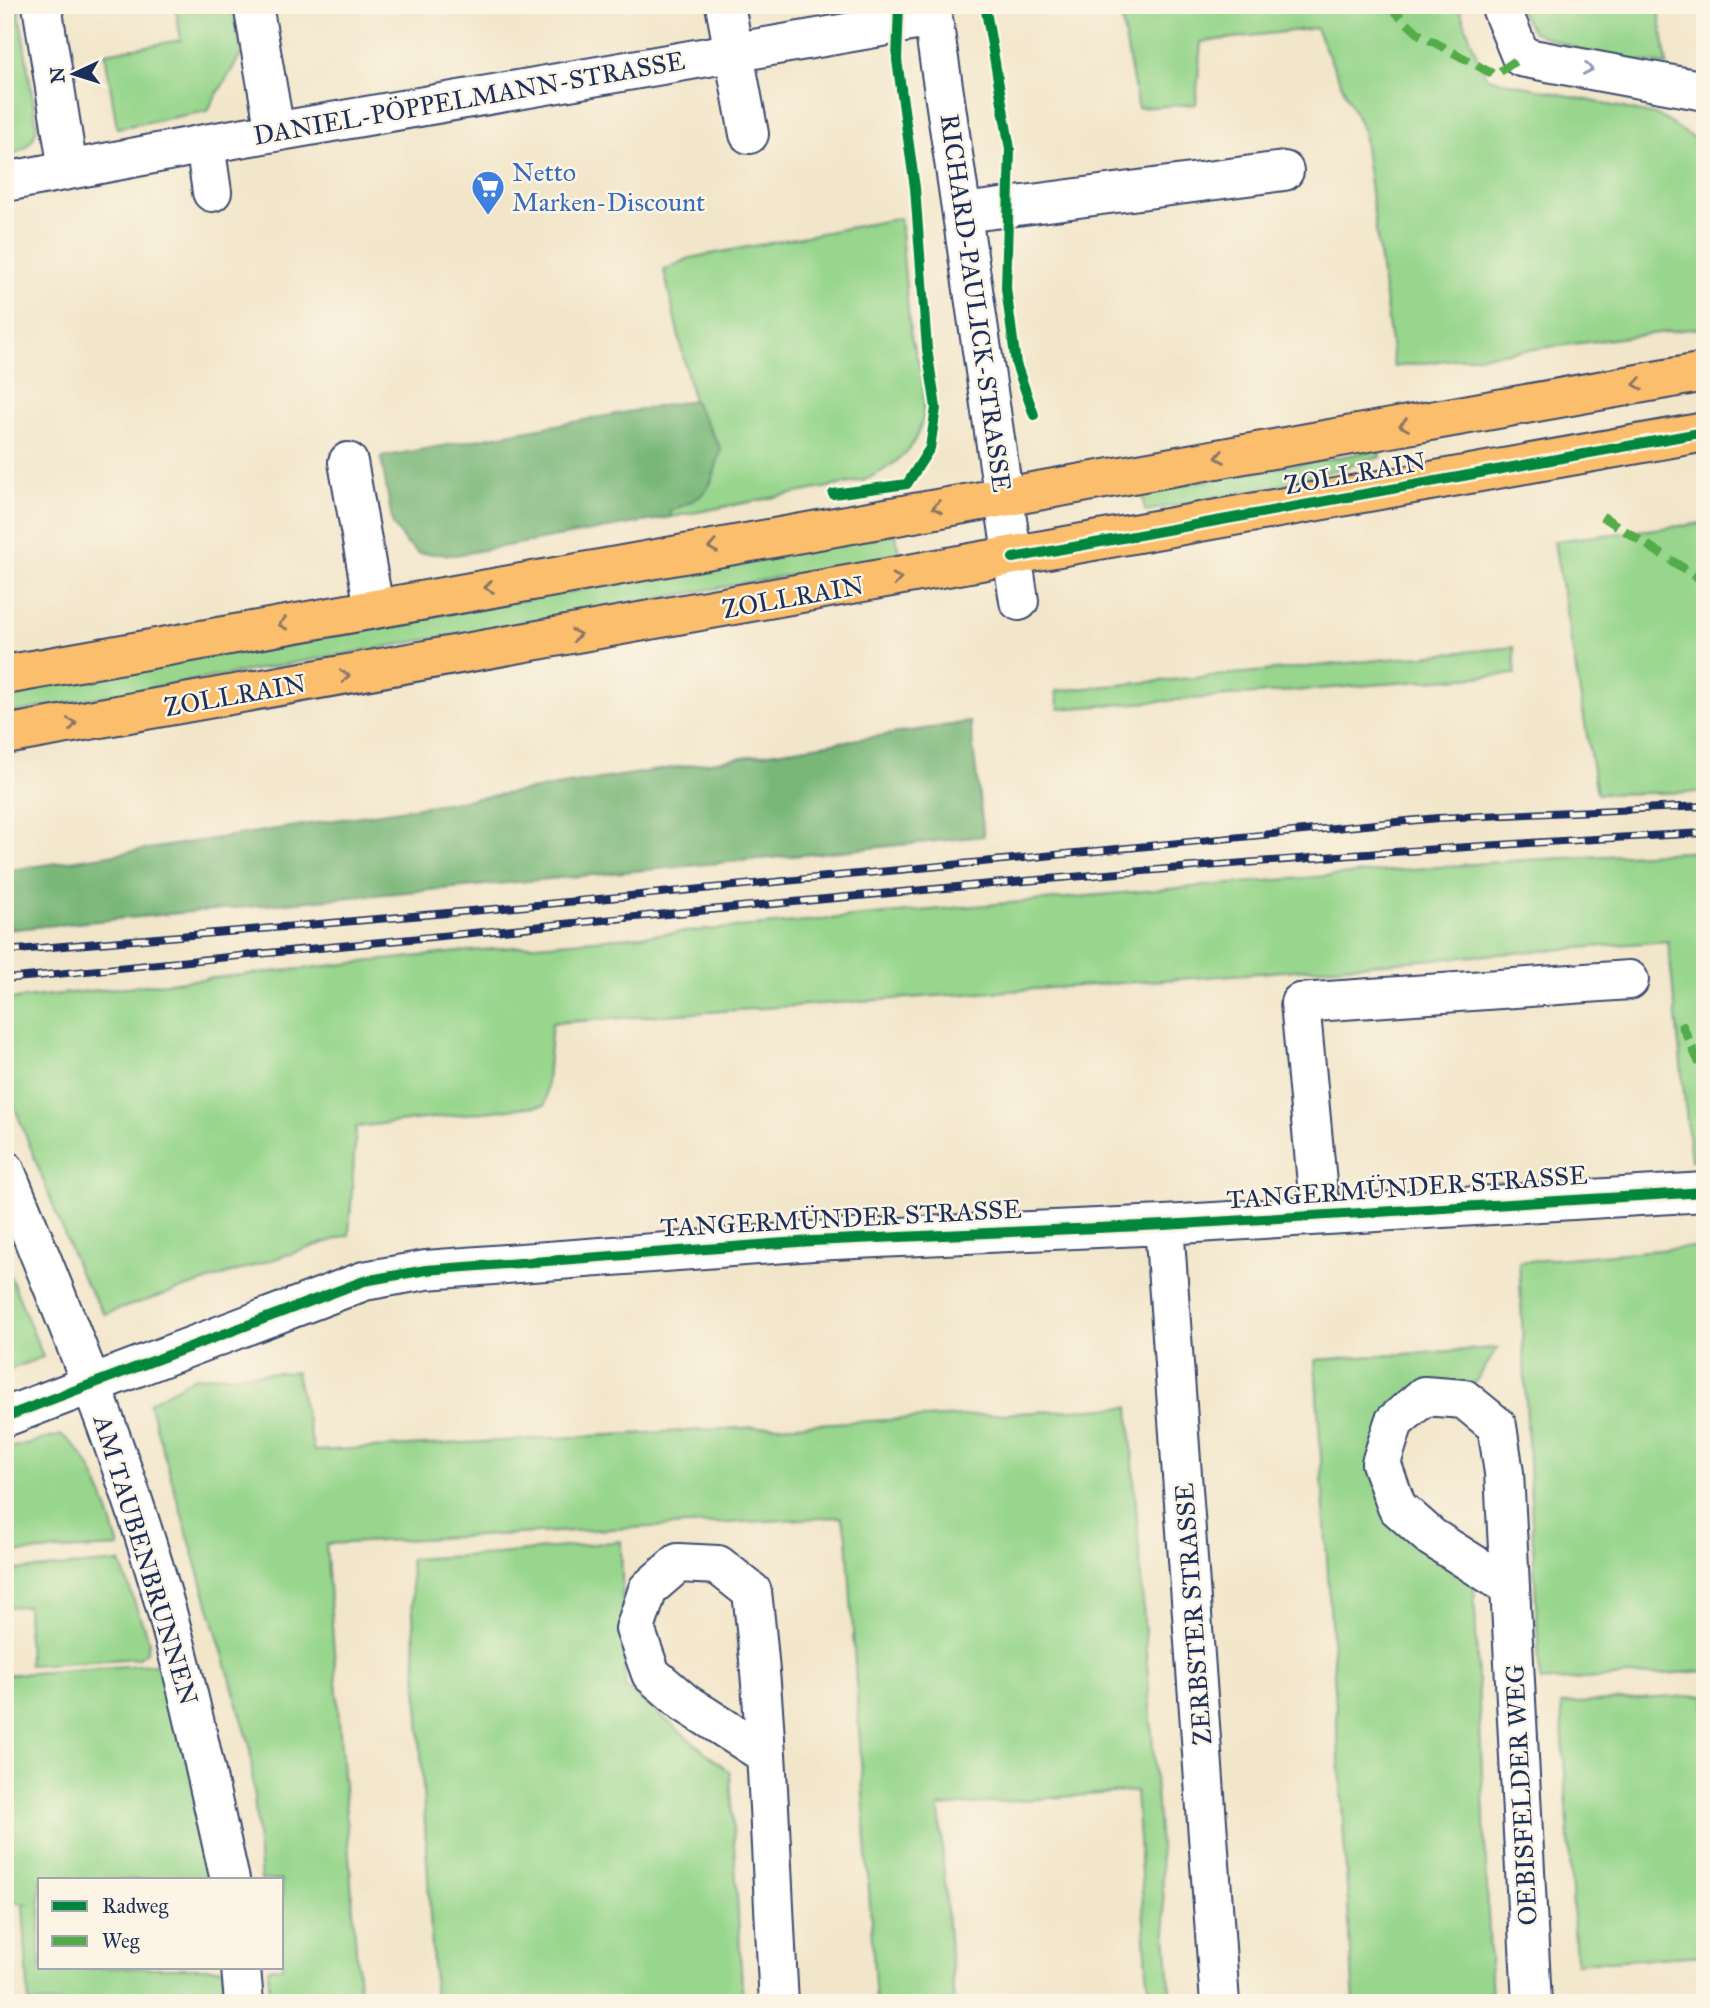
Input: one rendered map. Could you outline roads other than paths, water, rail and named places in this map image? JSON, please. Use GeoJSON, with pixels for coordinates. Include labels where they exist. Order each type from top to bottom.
{"type":"FeatureCollection","features":[{"type":"Feature","properties":{"kind":"main road","name":"ZOLLRAIN"},"geometry":{"type":"LineString","coordinates":[[5,675],[1705,372]]}},
{"type":"Feature","properties":{"kind":"main road","name":"ZOLLRAIN"},"geometry":{"type":"LineString","coordinates":[[5,735],[1013,558],[1705,432]]}},
{"type":"Feature","properties":{"kind":"street"},"geometry":{"type":"LineString","coordinates":[[42,5],[68,170]]}},
{"type":"Feature","properties":{"kind":"street"},"geometry":{"type":"LineString","coordinates":[[253,5],[275,132]]}},
{"type":"Feature","properties":{"kind":"street"},"geometry":{"type":"LineString","coordinates":[[725,5],[749,134]]}},
{"type":"Feature","properties":{"kind":"street"},"geometry":{"type":"LineString","coordinates":[[1500,5],[1521,57],[1705,91]]}},
{"type":"Feature","properties":{"kind":"street","name":"DANIEL-PÖPPELMANN-STRASSE"},"geometry":{"type":"LineString","coordinates":[[5,182],[205,144],[734,52],[932,11]]}},
{"type":"Feature","properties":{"kind":"street","name":"RICHARD-PAULICK-STRASSE"},"geometry":{"type":"LineString","coordinates":[[932,11],[963,213],[980,351],[1019,601]]}},
{"type":"Feature","properties":{"kind":"street"},"geometry":{"type":"LineString","coordinates":[[205,144],[212,192]]}},
{"type":"Feature","properties":{"kind":"street"},"geometry":{"type":"LineString","coordinates":[[963,213],[1284,171]]}},
{"type":"Feature","properties":{"kind":"street"},"geometry":{"type":"LineString","coordinates":[[348,462],[374,608]]}},
{"type":"Feature","properties":{"kind":"street"},"geometry":{"type":"LineString","coordinates":[[1320,1214],[1300,1003],[1629,980]]}},
{"type":"Feature","properties":{"kind":"street","name":"AM TAUBENBRUNNEN"},"geometry":{"type":"LineString","coordinates":[[5,1170],[93,1385],[149,1550],[181,1662],[230,1878]]}},
{"type":"Feature","properties":{"kind":"street","name":"TANGERMÜNDER STRASSE"},"geometry":{"type":"LineString","coordinates":[[5,1417],[364,1281],[426,1270],[811,1241],[1164,1225],[1705,1192]]}},
{"type":"Feature","properties":{"kind":"street","name":"ZERBSTER STRASSE"},"geometry":{"type":"LineString","coordinates":[[1164,1225],[1220,2003]]}},
{"type":"Feature","properties":{"kind":"street","name":"OEBISFELDER WEG"},"geometry":{"type":"LineString","coordinates":[[1510,1587],[1431,1537],[1397,1507],[1381,1463],[1394,1422],[1424,1396],[1464,1399],[1497,1426],[1504,1473],[1532,2003]]}},
{"type":"Feature","properties":{"kind":"street"},"geometry":{"type":"LineString","coordinates":[[765,1754],[685,1703],[651,1674],[635,1629],[648,1589],[678,1563],[718,1565],[752,1592],[765,1754],[779,2003]]}},
{"type":"Feature","properties":{"kind":"street"},"geometry":{"type":"LineString","coordinates":[[241,1969],[244,2003]]}},
{"type":"Feature","properties":{"kind":"railway"},"geometry":{"type":"LineString","coordinates":[[5,951],[494,909],[1438,818],[1705,806]]}},
{"type":"Feature","properties":{"kind":"railway"},"geometry":{"type":"LineString","coordinates":[[5,979],[1067,877],[1492,845],[1705,833]]}},
{"type":"Feature","properties":{"kind":"place","name":"Netto Marken-Discount"},"geometry":{"type":"Point","coordinates":[488,217]}}]}
